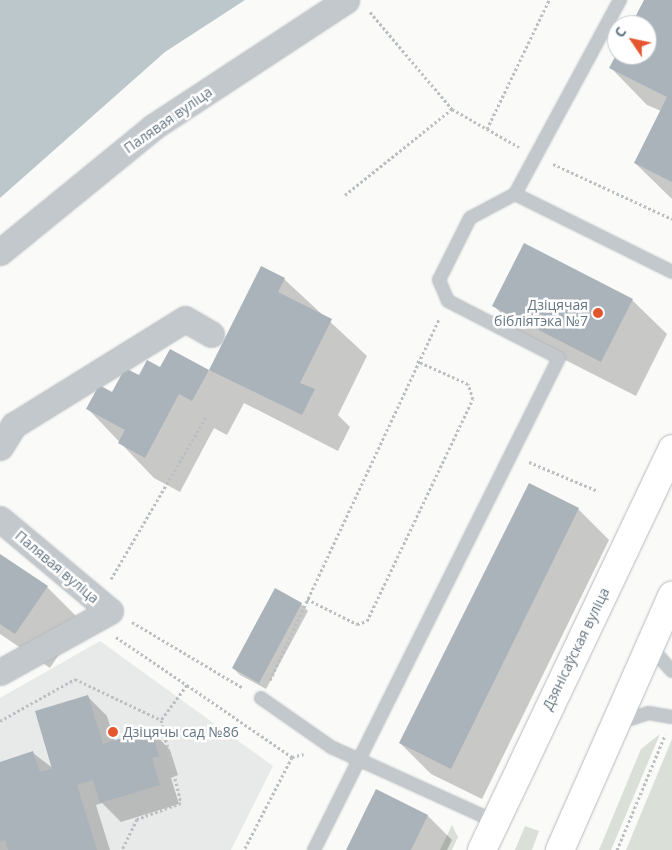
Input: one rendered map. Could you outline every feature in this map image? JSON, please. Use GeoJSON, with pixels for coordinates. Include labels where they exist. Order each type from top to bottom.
{"type":"FeatureCollection","features":[{"type":"Feature","properties":{"kind":"main road","name":"Дзянісаўская вуліца"},"geometry":{"type":"LineString","coordinates":[[482,850],[494,821],[672,449]]}},
{"type":"Feature","properties":{"kind":"main road"},"geometry":{"type":"LineString","coordinates":[[560,850],[672,596]]}},
{"type":"Feature","properties":{"kind":"street","name":"Палявая вуліца"},"geometry":{"type":"LineString","coordinates":[[0,252],[153,127],[356,4]]}},
{"type":"Feature","properties":{"kind":"street"},"geometry":{"type":"LineString","coordinates":[[0,448],[14,425],[185,319],[211,334]]}},
{"type":"Feature","properties":{"kind":"street","name":"Палявая вуліца"},"geometry":{"type":"LineString","coordinates":[[0,519],[95,611],[0,672]]}},
{"type":"Feature","properties":{"kind":"lane"},"geometry":{"type":"LineString","coordinates":[[314,850],[559,358],[448,301],[439,280],[470,218],[515,194],[620,0]]}},
{"type":"Feature","properties":{"kind":"lane"},"geometry":{"type":"LineString","coordinates":[[515,194],[672,272]]}},
{"type":"Feature","properties":{"kind":"lane"},"geometry":{"type":"LineString","coordinates":[[650,646],[672,671]]}},
{"type":"Feature","properties":{"kind":"lane"},"geometry":{"type":"LineString","coordinates":[[261,698],[331,747],[494,821]]}},
{"type":"Feature","properties":{"kind":"lane"},"geometry":{"type":"LineString","coordinates":[[614,726],[649,713],[672,718]]}},
{"type":"Feature","properties":{"kind":"path"},"geometry":{"type":"LineString","coordinates":[[487,129],[549,0]]}},
{"type":"Feature","properties":{"kind":"path"},"geometry":{"type":"LineString","coordinates":[[356,4],[452,110],[535,156],[672,220]]}},
{"type":"Feature","properties":{"kind":"path"},"geometry":{"type":"LineString","coordinates":[[345,195],[452,110]]}},
{"type":"Feature","properties":{"kind":"path"},"geometry":{"type":"LineString","coordinates":[[140,626],[261,698],[448,301]]}},
{"type":"Feature","properties":{"kind":"path"},"geometry":{"type":"LineString","coordinates":[[307,599],[357,624],[367,621],[473,399],[468,384],[418,362]]}},
{"type":"Feature","properties":{"kind":"path"},"geometry":{"type":"LineString","coordinates":[[206,417],[95,611],[187,685],[292,757],[244,850]]}},
{"type":"Feature","properties":{"kind":"path"},"geometry":{"type":"LineString","coordinates":[[510,454],[598,491]]}},
{"type":"Feature","properties":{"kind":"path"},"geometry":{"type":"LineString","coordinates":[[0,721],[75,679],[161,720]]}},
{"type":"Feature","properties":{"kind":"path"},"geometry":{"type":"LineString","coordinates":[[161,720],[187,685]]}},
{"type":"Feature","properties":{"kind":"path"},"geometry":{"type":"LineString","coordinates":[[122,850],[136,819],[181,803],[161,720]]}},
{"type":"Feature","properties":{"kind":"path"},"geometry":{"type":"LineString","coordinates":[[618,850],[666,734]]}},
{"type":"Feature","properties":{"kind":"shaded area"},"geometry":{"type":"Polygon","coordinates":[[[0,0],[245,0],[165,52],[0,198],[0,0]]]}},
{"type":"Feature","properties":{"kind":"shaded area","name":"Дзіцячы сад №86"},"geometry":{"type":"Polygon","coordinates":[[[100,641],[273,766],[231,850],[0,850],[0,698],[100,641]]]}},
{"type":"Feature","properties":{"kind":"shaded area"},"geometry":{"type":"Polygon","coordinates":[[[660,734],[611,850],[599,850],[641,749],[660,734]]]}},
{"type":"Feature","properties":{"kind":"shaded area"},"geometry":{"type":"Polygon","coordinates":[[[672,739],[672,850],[626,850],[672,739]]]}},
{"type":"Feature","properties":{"kind":"shaded area"},"geometry":{"type":"Polygon","coordinates":[[[452,825],[458,837],[452,850],[440,850],[452,825]]]}},
{"type":"Feature","properties":{"kind":"shaded area"},"geometry":{"type":"Polygon","coordinates":[[[525,826],[539,831],[532,850],[515,850],[525,826]]]}},
{"type":"Feature","properties":{"kind":"building"},"geometry":{"type":"Polygon","coordinates":[[[644,0],[672,0],[672,182],[634,163],[667,97],[609,68],[611,65],[657,65],[657,15],[636,15],[644,0]]]}},
{"type":"Feature","properties":{"kind":"building"},"geometry":{"type":"Polygon","coordinates":[[[524,243],[633,299],[601,362],[492,306],[524,243]]]}},
{"type":"Feature","properties":{"kind":"building"},"geometry":{"type":"Polygon","coordinates":[[[261,266],[285,278],[278,292],[332,319],[300,383],[315,389],[302,415],[209,370],[261,266]]]}},
{"type":"Feature","properties":{"kind":"building"},"geometry":{"type":"Polygon","coordinates":[[[170,349],[209,370],[192,401],[179,394],[145,458],[118,443],[125,430],[86,409],[99,385],[112,392],[125,368],[139,375],[147,360],[160,367],[170,349]]]}},
{"type":"Feature","properties":{"kind":"building"},"geometry":{"type":"Polygon","coordinates":[[[529,483],[579,508],[451,769],[399,743],[529,483]]]}},
{"type":"Feature","properties":{"kind":"building"},"geometry":{"type":"Polygon","coordinates":[[[0,554],[48,586],[15,634],[0,624],[0,554]]]}},
{"type":"Feature","properties":{"kind":"building"},"geometry":{"type":"Polygon","coordinates":[[[275,588],[302,603],[259,683],[232,668],[275,588]]]}},
{"type":"Feature","properties":{"kind":"building"},"geometry":{"type":"Polygon","coordinates":[[[88,695],[103,744],[151,729],[159,756],[152,758],[160,785],[100,803],[93,780],[77,785],[97,850],[8,850],[5,840],[0,842],[0,762],[33,751],[40,772],[52,769],[35,711],[88,695]]]}},
{"type":"Feature","properties":{"kind":"building"},"geometry":{"type":"Polygon","coordinates":[[[376,789],[428,815],[411,850],[346,850],[376,789]]]}},
{"type":"Feature","properties":{"kind":"place","name":"Дзіцячая бібліятэка №7"},"geometry":{"type":"Point","coordinates":[598,313]}},
{"type":"Feature","properties":{"kind":"place","name":"Дзіцячы сад №86"},"geometry":{"type":"Point","coordinates":[113,732]}}]}
